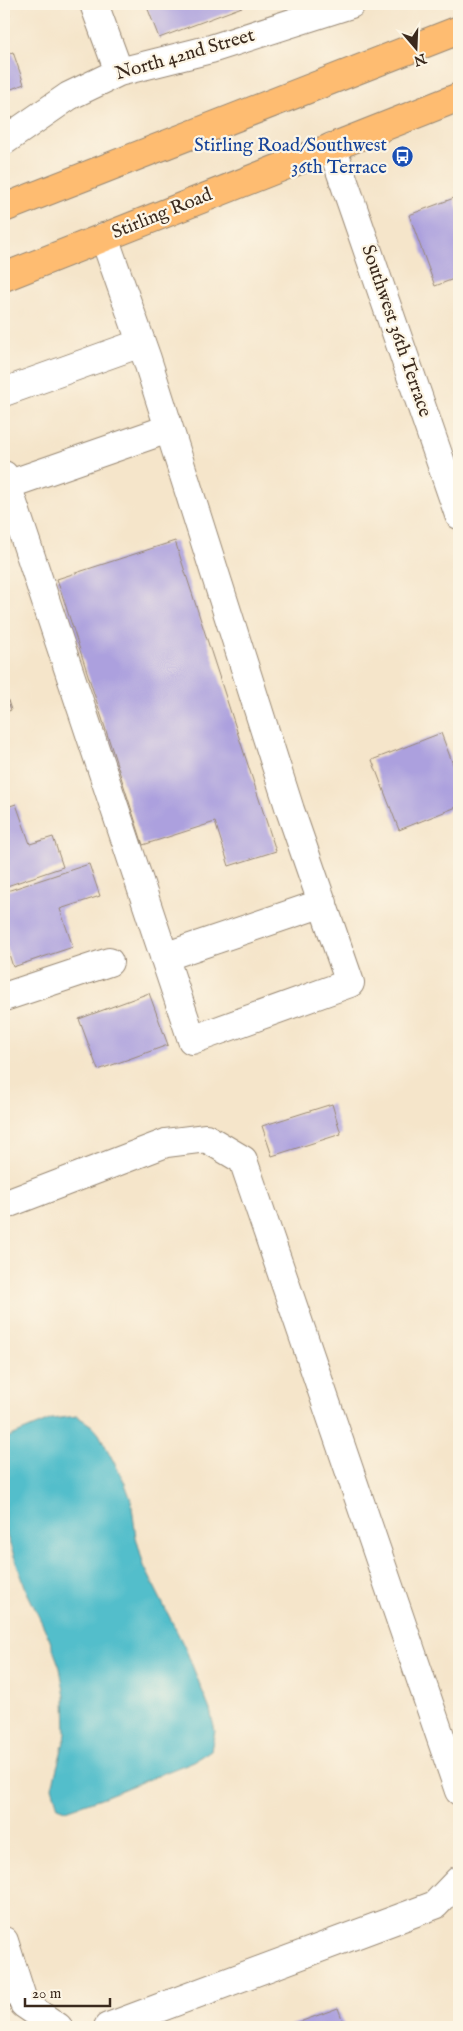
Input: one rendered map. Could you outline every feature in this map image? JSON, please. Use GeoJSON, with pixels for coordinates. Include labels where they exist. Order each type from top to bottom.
{"type":"FeatureCollection","features":[{"type":"Feature","properties":{"kind":"main road"},"geometry":{"type":"LineString","coordinates":[[4,208],[459,30]]}},
{"type":"Feature","properties":{"kind":"main road","name":"Stirling Road"},"geometry":{"type":"LineString","coordinates":[[4,277],[459,97]]}},
{"type":"Feature","properties":{"kind":"street"},"geometry":{"type":"LineString","coordinates":[[94,4],[119,72]]}},
{"type":"Feature","properties":{"kind":"street","name":"North 42nd Street"},"geometry":{"type":"LineString","coordinates":[[4,141],[69,96],[119,72],[211,50],[351,4]]}},
{"type":"Feature","properties":{"kind":"street","name":"Southwest 36th Terrace"},"geometry":{"type":"LineString","coordinates":[[332,147],[459,515]]}},
{"type":"Feature","properties":{"kind":"street"},"geometry":{"type":"LineString","coordinates":[[104,237],[141,343],[290,810],[350,983],[192,1040],[5,480],[168,429]]}},
{"type":"Feature","properties":{"kind":"street"},"geometry":{"type":"LineString","coordinates":[[4,392],[141,343]]}},
{"type":"Feature","properties":{"kind":"street"},"geometry":{"type":"LineString","coordinates":[[164,957],[323,903]]}},
{"type":"Feature","properties":{"kind":"street"},"geometry":{"type":"LineString","coordinates":[[4,997],[110,962]]}},
{"type":"Feature","properties":{"kind":"street"},"geometry":{"type":"LineString","coordinates":[[4,1205],[166,1143],[206,1138],[243,1160],[459,1791]]}},
{"type":"Feature","properties":{"kind":"street"},"geometry":{"type":"LineString","coordinates":[[108,2027],[435,1905],[459,1880]]}},
{"type":"Feature","properties":{"kind":"street"},"geometry":{"type":"LineString","coordinates":[[4,1940],[24,2004],[58,2027]]}},
{"type":"Feature","properties":{"kind":"water"},"geometry":{"type":"Polygon","coordinates":[[[77,1416],[92,1426],[99,1434],[124,1481],[131,1500],[136,1537],[144,1566],[186,1650],[210,1710],[215,1731],[211,1750],[194,1761],[66,1810],[58,1807],[52,1787],[66,1734],[65,1697],[60,1668],[49,1638],[27,1592],[4,1528],[4,1439],[52,1419],[77,1416]]]}},
{"type":"Feature","properties":{"kind":"building"},"geometry":{"type":"Polygon","coordinates":[[[4,4],[6,4],[10,16],[4,19],[4,4]]]}},
{"type":"Feature","properties":{"kind":"building"},"geometry":{"type":"Polygon","coordinates":[[[146,4],[250,4],[159,38],[146,4]]]}},
{"type":"Feature","properties":{"kind":"building"},"geometry":{"type":"Polygon","coordinates":[[[13,52],[24,84],[4,92],[4,55],[13,52]]]}},
{"type":"Feature","properties":{"kind":"building"},"geometry":{"type":"Polygon","coordinates":[[[454,198],[459,212],[459,277],[435,286],[409,215],[454,198]]]}},
{"type":"Feature","properties":{"kind":"building"},"geometry":{"type":"Polygon","coordinates":[[[175,541],[276,851],[229,866],[215,822],[143,845],[57,579],[175,541]]]}},
{"type":"Feature","properties":{"kind":"building"},"geometry":{"type":"Polygon","coordinates":[[[4,688],[11,710],[4,713],[4,688]]]}},
{"type":"Feature","properties":{"kind":"building"},"geometry":{"type":"Polygon","coordinates":[[[441,733],[459,780],[459,806],[399,830],[372,760],[441,733]]]}},
{"type":"Feature","properties":{"kind":"building"},"geometry":{"type":"Polygon","coordinates":[[[16,804],[30,844],[53,837],[63,867],[4,887],[4,808],[16,804]]]}},
{"type":"Feature","properties":{"kind":"building"},"geometry":{"type":"Polygon","coordinates":[[[89,864],[100,896],[60,909],[73,947],[13,967],[4,938],[4,892],[89,864]]]}},
{"type":"Feature","properties":{"kind":"building"},"geometry":{"type":"Polygon","coordinates":[[[149,993],[168,1045],[98,1070],[79,1019],[149,993]]]}},
{"type":"Feature","properties":{"kind":"building"},"geometry":{"type":"Polygon","coordinates":[[[332,1104],[341,1134],[272,1156],[262,1126],[332,1104]]]}},
{"type":"Feature","properties":{"kind":"building"},"geometry":{"type":"Polygon","coordinates":[[[338,2008],[345,2027],[286,2027],[338,2008]]]}},
{"type":"Feature","properties":{"kind":"place","name":"Stirling Road/Southwest 36th Terrace"},"geometry":{"type":"Point","coordinates":[403,157]}}]}
